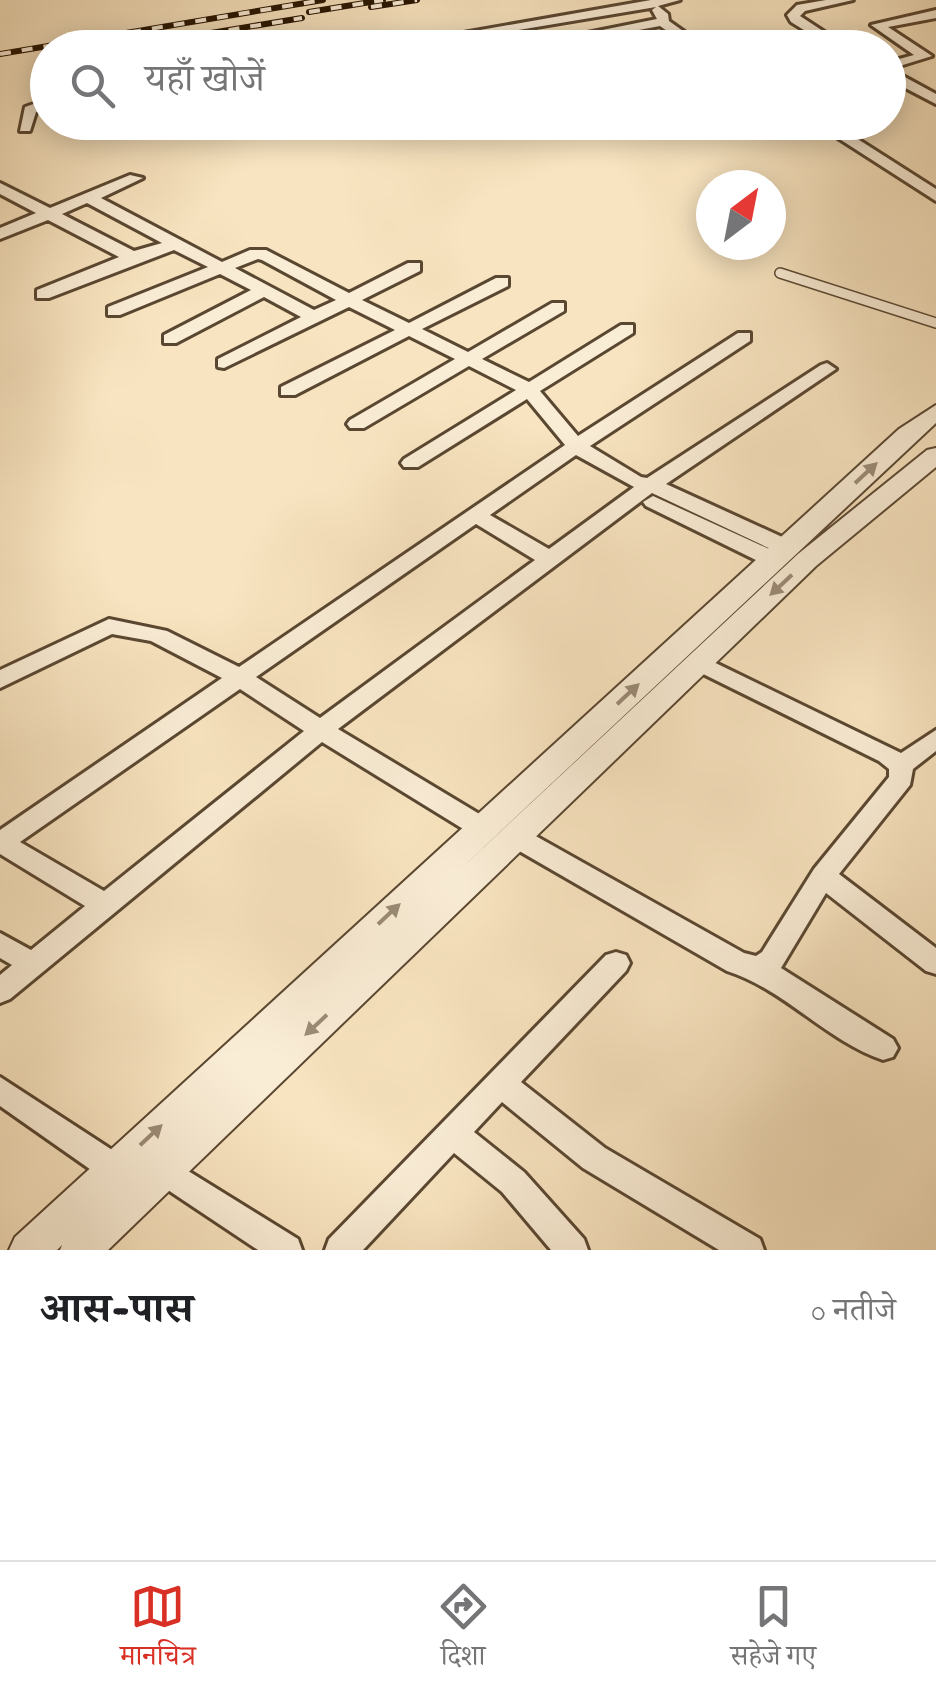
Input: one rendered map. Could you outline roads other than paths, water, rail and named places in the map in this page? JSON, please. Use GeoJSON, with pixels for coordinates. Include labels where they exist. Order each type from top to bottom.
{"type":"FeatureCollection","features":[{"type":"Feature","properties":{"kind":"street"},"geometry":{"type":"LineString","coordinates":[[494,30],[674,0]]}},
{"type":"Feature","properties":{"kind":"street"},"geometry":{"type":"LineString","coordinates":[[812,30],[794,20],[801,8],[847,0]]}},
{"type":"Feature","properties":{"kind":"street"},"geometry":{"type":"LineString","coordinates":[[652,4],[677,30]]}},
{"type":"Feature","properties":{"kind":"street"},"geometry":{"type":"LineString","coordinates":[[886,30],[877,24],[936,14]]}},
{"type":"Feature","properties":{"kind":"street"},"geometry":{"type":"LineString","coordinates":[[612,30],[663,20],[676,20],[690,30]]}},
{"type":"Feature","properties":{"kind":"street"},"geometry":{"type":"LineString","coordinates":[[906,43],[925,56],[906,63]]}},
{"type":"Feature","properties":{"kind":"street"},"geometry":{"type":"LineString","coordinates":[[906,81],[936,100]]}},
{"type":"Feature","properties":{"kind":"street"},"geometry":{"type":"LineString","coordinates":[[25,128],[30,110]]}},
{"type":"Feature","properties":{"kind":"street"},"geometry":{"type":"LineString","coordinates":[[848,140],[936,196]]}},
{"type":"Feature","properties":{"kind":"street"},"geometry":{"type":"LineString","coordinates":[[861,140],[936,188]]}},
{"type":"Feature","properties":{"kind":"street"},"geometry":{"type":"LineString","coordinates":[[0,234],[135,178]]}},
{"type":"Feature","properties":{"kind":"street"},"geometry":{"type":"LineString","coordinates":[[0,188],[132,256]]}},
{"type":"Feature","properties":{"kind":"street"},"geometry":{"type":"LineString","coordinates":[[88,198],[314,317]]}},
{"type":"Feature","properties":{"kind":"street"},"geometry":{"type":"LineString","coordinates":[[43,294],[132,256],[175,244]]}},
{"type":"Feature","properties":{"kind":"street"},"geometry":{"type":"LineString","coordinates":[[114,311],[249,255],[266,255],[529,390],[576,446],[642,486],[657,505],[779,554]]}},
{"type":"Feature","properties":{"kind":"street"},"geometry":{"type":"LineString","coordinates":[[224,363],[414,267]]}},
{"type":"Feature","properties":{"kind":"street"},"geometry":{"type":"LineString","coordinates":[[288,391],[502,282]]}},
{"type":"Feature","properties":{"kind":"street"},"geometry":{"type":"LineString","coordinates":[[170,339],[263,291]]}},
{"type":"Feature","properties":{"kind":"street"},"geometry":{"type":"LineString","coordinates":[[357,424],[558,307]]}},
{"type":"Feature","properties":{"kind":"street"},"geometry":{"type":"LineString","coordinates":[[411,463],[627,329]]}},
{"type":"Feature","properties":{"kind":"street"},"geometry":{"type":"LineString","coordinates":[[104,905],[1,842],[576,446],[744,337]]}},
{"type":"Feature","properties":{"kind":"street"},"geometry":{"type":"LineString","coordinates":[[0,991],[321,730],[642,486],[827,369]]}},
{"type":"Feature","properties":{"kind":"street"},"geometry":{"type":"LineString","coordinates":[[29,1250],[907,434],[936,412]]}},
{"type":"Feature","properties":{"kind":"street"},"geometry":{"type":"LineString","coordinates":[[80,1250],[808,560],[936,455]]}},
{"type":"Feature","properties":{"kind":"street"},"geometry":{"type":"LineString","coordinates":[[475,515],[550,559]]}},
{"type":"Feature","properties":{"kind":"street"},"geometry":{"type":"LineString","coordinates":[[0,680],[95,630],[123,625],[150,633],[238,676],[482,828]]}},
{"type":"Feature","properties":{"kind":"street"},"geometry":{"type":"LineString","coordinates":[[699,663],[888,755],[900,766],[900,778],[823,876],[772,960],[759,968]]}},
{"type":"Feature","properties":{"kind":"street"},"geometry":{"type":"LineString","coordinates":[[900,766],[936,738]]}},
{"type":"Feature","properties":{"kind":"street"},"geometry":{"type":"LineString","coordinates":[[516,837],[737,963],[759,968],[852,1032],[883,1048]]}},
{"type":"Feature","properties":{"kind":"street"},"geometry":{"type":"LineString","coordinates":[[823,876],[936,963]]}},
{"type":"Feature","properties":{"kind":"street"},"geometry":{"type":"LineString","coordinates":[[0,944],[32,964]]}},
{"type":"Feature","properties":{"kind":"street"},"geometry":{"type":"LineString","coordinates":[[341,1250],[616,963]]}},
{"type":"Feature","properties":{"kind":"street"},"geometry":{"type":"LineString","coordinates":[[501,1084],[594,1158],[748,1250]]}},
{"type":"Feature","properties":{"kind":"street"},"geometry":{"type":"LineString","coordinates":[[0,1090],[115,1169]]}},
{"type":"Feature","properties":{"kind":"street"},"geometry":{"type":"LineString","coordinates":[[454,1134],[513,1182],[572,1250]]}},
{"type":"Feature","properties":{"kind":"street"},"geometry":{"type":"LineString","coordinates":[[164,1170],[286,1250]]}},
{"type":"Feature","properties":{"kind":"lane"},"geometry":{"type":"LineString","coordinates":[[780,273],[936,322]]}},
{"type":"Feature","properties":{"kind":"railway"},"geometry":{"type":"LineString","coordinates":[[144,30],[323,0]]}},
{"type":"Feature","properties":{"kind":"railway"},"geometry":{"type":"LineString","coordinates":[[309,12],[383,0]]}},
{"type":"Feature","properties":{"kind":"railway"},"geometry":{"type":"LineString","coordinates":[[371,7],[417,0]]}},
{"type":"Feature","properties":{"kind":"railway"},"geometry":{"type":"LineString","coordinates":[[229,30],[302,18]]}},
{"type":"Feature","properties":{"kind":"railway"},"geometry":{"type":"LineString","coordinates":[[0,54],[30,49]]}}]}
